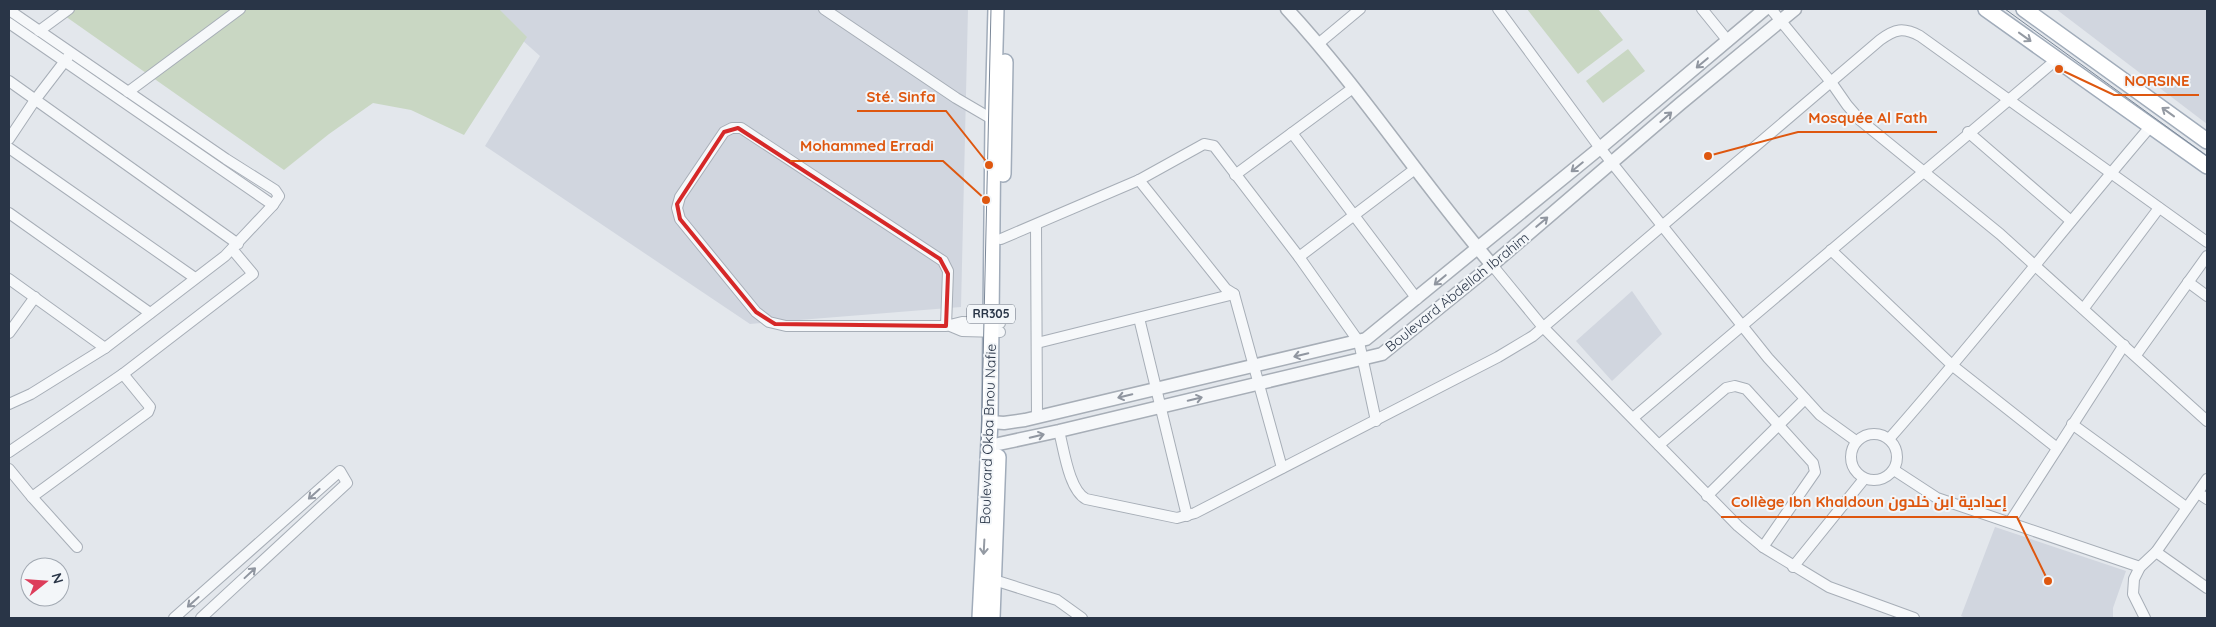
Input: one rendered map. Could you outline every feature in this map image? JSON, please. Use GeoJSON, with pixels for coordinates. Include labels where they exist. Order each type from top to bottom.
{"type":"FeatureCollection","features":[{"type":"Feature","properties":{"kind":"main road","name":"Boulevard Okba Bnou Nafie"},"geometry":{"type":"LineString","coordinates":[[995,327],[1001,239],[996,9]]}},
{"type":"Feature","properties":{"kind":"main road","name":"Boulevard Okba Bnou Nafie"},"geometry":{"type":"LineString","coordinates":[[992,618],[994,580],[998,123],[1006,9]]}},
{"type":"Feature","properties":{"kind":"main road"},"geometry":{"type":"LineString","coordinates":[[1986,9],[2207,166]]}},
{"type":"Feature","properties":{"kind":"main road"},"geometry":{"type":"LineString","coordinates":[[2024,9],[2207,141]]}},
{"type":"Feature","properties":{"kind":"main road","name":"Boulevard Okba Bnou Nafie"},"geometry":{"type":"LineString","coordinates":[[980,618],[994,445]]}},
{"type":"Feature","properties":{"kind":"street"},"geometry":{"type":"LineString","coordinates":[[39,31],[69,9]]}},
{"type":"Feature","properties":{"kind":"street"},"geometry":{"type":"LineString","coordinates":[[128,92],[240,9]]}},
{"type":"Feature","properties":{"kind":"street"},"geometry":{"type":"LineString","coordinates":[[824,9],[956,98],[998,123]]}},
{"type":"Feature","properties":{"kind":"street"},"geometry":{"type":"LineString","coordinates":[[1287,9],[1318,44],[1414,169],[1542,326],[1707,496],[1763,547],[1793,567],[1829,587],[1914,618]]}},
{"type":"Feature","properties":{"kind":"street"},"geometry":{"type":"LineString","coordinates":[[1318,44],[1360,9]]}},
{"type":"Feature","properties":{"kind":"street"},"geometry":{"type":"LineString","coordinates":[[1498,9],[1600,148],[1742,326],[1820,415],[1856,441]]}},
{"type":"Feature","properties":{"kind":"street"},"geometry":{"type":"LineString","coordinates":[[1702,9],[1728,41]]}},
{"type":"Feature","properties":{"kind":"street","name":"Boulevard Abdellah Ibrahim"},"geometry":{"type":"LineString","coordinates":[[994,423],[1037,417],[1359,342],[1370,336],[1417,299],[1765,9]]}},
{"type":"Feature","properties":{"kind":"street"},"geometry":{"type":"LineString","coordinates":[[1771,9],[1831,82],[1846,105],[1860,120],[1923,170],[2036,266],[2205,415]]}},
{"type":"Feature","properties":{"kind":"street","name":"Boulevard Abdellah Ibrahim"},"geometry":{"type":"LineString","coordinates":[[994,445],[1364,360],[1382,354],[1492,265],[1687,98],[1795,9]]}},
{"type":"Feature","properties":{"kind":"street"},"geometry":{"type":"LineString","coordinates":[[9,10],[39,31],[68,58],[273,205]]}},
{"type":"Feature","properties":{"kind":"street"},"geometry":{"type":"LineString","coordinates":[[9,23],[128,92],[275,190],[279,196],[235,247],[105,348],[31,394],[9,404]]}},
{"type":"Feature","properties":{"kind":"street"},"geometry":{"type":"LineString","coordinates":[[1059,431],[1073,484],[1080,495],[1086,499],[1177,518],[1187,516],[1376,421],[1498,357],[1533,336],[1542,326],[1889,33],[1902,29],[1920,36],[2207,242]]}},
{"type":"Feature","properties":{"kind":"street"},"geometry":{"type":"LineString","coordinates":[[9,139],[35,100],[68,58]]}},
{"type":"Feature","properties":{"kind":"street"},"geometry":{"type":"LineString","coordinates":[[1633,418],[1923,170],[2056,60]]}},
{"type":"Feature","properties":{"kind":"street"},"geometry":{"type":"LineString","coordinates":[[9,81],[235,247],[253,274],[123,374],[9,452]]}},
{"type":"Feature","properties":{"kind":"street"},"geometry":{"type":"LineString","coordinates":[[1236,175],[1353,88]]}},
{"type":"Feature","properties":{"kind":"street"},"geometry":{"type":"LineString","coordinates":[[1888,439],[1953,366],[2036,266],[2110,172],[2150,126]]}},
{"type":"Feature","properties":{"kind":"street"},"geometry":{"type":"LineString","coordinates":[[948,326],[948,271],[943,261],[740,128],[732,128],[724,132],[680,197],[677,208],[680,219],[756,312],[769,322],[786,326],[948,326],[962,322],[995,327]]}},
{"type":"Feature","properties":{"kind":"street"},"geometry":{"type":"LineString","coordinates":[[1968,132],[2071,221]]}},
{"type":"Feature","properties":{"kind":"street"},"geometry":{"type":"LineString","coordinates":[[1292,133],[1417,299]]}},
{"type":"Feature","properties":{"kind":"street"},"geometry":{"type":"LineString","coordinates":[[1001,239],[1139,180],[1204,144],[1214,146],[1299,257],[1359,342],[1376,421]]}},
{"type":"Feature","properties":{"kind":"street"},"geometry":{"type":"LineString","coordinates":[[9,148],[195,278]]}},
{"type":"Feature","properties":{"kind":"street"},"geometry":{"type":"LineString","coordinates":[[1299,257],[1414,169]]}},
{"type":"Feature","properties":{"kind":"street"},"geometry":{"type":"LineString","coordinates":[[1139,180],[1226,289],[1234,294],[1282,468]]}},
{"type":"Feature","properties":{"kind":"street"},"geometry":{"type":"LineString","coordinates":[[2084,308],[2159,208]]}},
{"type":"Feature","properties":{"kind":"street"},"geometry":{"type":"LineString","coordinates":[[9,213],[150,313]]}},
{"type":"Feature","properties":{"kind":"street"},"geometry":{"type":"LineString","coordinates":[[1036,225],[1037,417]]}},
{"type":"Feature","properties":{"kind":"street"},"geometry":{"type":"LineString","coordinates":[[1831,250],[1953,366],[2056,448]]}},
{"type":"Feature","properties":{"kind":"street"},"geometry":{"type":"LineString","coordinates":[[2136,355],[2207,256]]}},
{"type":"Feature","properties":{"kind":"street"},"geometry":{"type":"LineString","coordinates":[[9,279],[105,348]]}},
{"type":"Feature","properties":{"kind":"street"},"geometry":{"type":"LineString","coordinates":[[2188,282],[2207,296]]}},
{"type":"Feature","properties":{"kind":"street"},"geometry":{"type":"LineString","coordinates":[[1036,343],[1234,294]]}},
{"type":"Feature","properties":{"kind":"street"},"geometry":{"type":"LineString","coordinates":[[9,333],[35,297]]}},
{"type":"Feature","properties":{"kind":"street"},"geometry":{"type":"LineString","coordinates":[[1139,318],[1187,516]]}},
{"type":"Feature","properties":{"kind":"street"},"geometry":{"type":"LineString","coordinates":[[2010,522],[2124,345]]}},
{"type":"Feature","properties":{"kind":"street"},"geometry":{"type":"LineString","coordinates":[[32,496],[148,412],[150,407],[123,374]]}},
{"type":"Feature","properties":{"kind":"street"},"geometry":{"type":"LineString","coordinates":[[1659,445],[1726,388],[1735,386],[1746,389],[1813,463],[1815,472],[1763,547]]}},
{"type":"Feature","properties":{"kind":"street"},"geometry":{"type":"LineString","coordinates":[[1707,496],[1805,399]]}},
{"type":"Feature","properties":{"kind":"street"},"geometry":{"type":"LineString","coordinates":[[2072,424],[2186,507]]}},
{"type":"Feature","properties":{"kind":"street"},"geometry":{"type":"LineString","coordinates":[[1872,434],[1881,434],[1888,439],[1894,445],[1897,453],[1894,470],[1886,478],[1875,481],[1864,479],[1855,472],[1850,462],[1851,451],[1856,441],[1863,436],[1872,434]]}},
{"type":"Feature","properties":{"kind":"street"},"geometry":{"type":"LineString","coordinates":[[9,469],[77,547]]}},
{"type":"Feature","properties":{"kind":"street"},"geometry":{"type":"LineString","coordinates":[[1894,470],[1937,498],[2140,567]]}},
{"type":"Feature","properties":{"kind":"street"},"geometry":{"type":"LineString","coordinates":[[174,618],[340,471],[348,483],[201,618]]}},
{"type":"Feature","properties":{"kind":"street"},"geometry":{"type":"LineString","coordinates":[[1793,567],[1864,479]]}},
{"type":"Feature","properties":{"kind":"street"},"geometry":{"type":"LineString","coordinates":[[2145,618],[2133,594],[2134,579],[2140,567],[2156,552],[2207,479]]}},
{"type":"Feature","properties":{"kind":"street"},"geometry":{"type":"LineString","coordinates":[[2198,493],[2207,499]]}},
{"type":"Feature","properties":{"kind":"street"},"geometry":{"type":"LineString","coordinates":[[2156,552],[2207,588]]}},
{"type":"Feature","properties":{"kind":"street"},"geometry":{"type":"LineString","coordinates":[[994,580],[1057,600],[1082,618]]}},
{"type":"Feature","properties":{"kind":"highlighted area"},"geometry":{"type":"Polygon","coordinates":[[[738,128],[940,259],[948,274],[946,326],[775,324],[756,312],[680,219],[677,204],[724,132],[738,128]]]}},
{"type":"Feature","properties":{"kind":"shaded area"},"geometry":{"type":"Polygon","coordinates":[[[487,9],[968,9],[961,307],[750,324],[485,146],[540,56],[487,9]]]}},
{"type":"Feature","properties":{"kind":"shaded area"},"geometry":{"type":"Polygon","coordinates":[[[2056,9],[2207,9],[2207,124],[2056,9]]]}},
{"type":"Feature","properties":{"kind":"shaded area"},"geometry":{"type":"Polygon","coordinates":[[[1632,291],[1662,334],[1612,381],[1576,341],[1632,291]]]}},
{"type":"Feature","properties":{"kind":"shaded area"},"geometry":{"type":"Polygon","coordinates":[[[1995,527],[2126,571],[2113,608],[2113,618],[1966,618],[1961,616],[1995,527]]]}},
{"type":"Feature","properties":{"kind":"green space"},"geometry":{"type":"Polygon","coordinates":[[[55,9],[499,9],[527,37],[464,135],[411,110],[373,103],[329,134],[284,170],[55,9]]]}},
{"type":"Feature","properties":{"kind":"green space"},"geometry":{"type":"Polygon","coordinates":[[[1527,9],[1598,9],[1623,40],[1578,74],[1527,9]]]}},
{"type":"Feature","properties":{"kind":"green space"},"geometry":{"type":"Polygon","coordinates":[[[1628,49],[1645,71],[1603,103],[1586,81],[1628,49]]]}},
{"type":"Feature","properties":{"kind":"tram line"},"geometry":{"type":"LineString","coordinates":[[981,453],[991,9]]}},
{"type":"Feature","properties":{"kind":"tram line"},"geometry":{"type":"LineString","coordinates":[[2005,9],[2207,156]]}},
{"type":"Feature","properties":{"kind":"place","name":"NORSINE"},"geometry":{"type":"Point","coordinates":[2059,69]}},
{"type":"Feature","properties":{"kind":"place","name":"Mosquée Al Fath"},"geometry":{"type":"Point","coordinates":[1708,156]}},
{"type":"Feature","properties":{"kind":"place","name":"Sté. Sinfa"},"geometry":{"type":"Point","coordinates":[989,165]}},
{"type":"Feature","properties":{"kind":"place","name":"Mohammed Erradi"},"geometry":{"type":"Point","coordinates":[986,200]}},
{"type":"Feature","properties":{"kind":"place","name":"Collège Ibn Khaldoun إعدادية ابن خلدون"},"geometry":{"type":"Point","coordinates":[2048,581]}}]}
